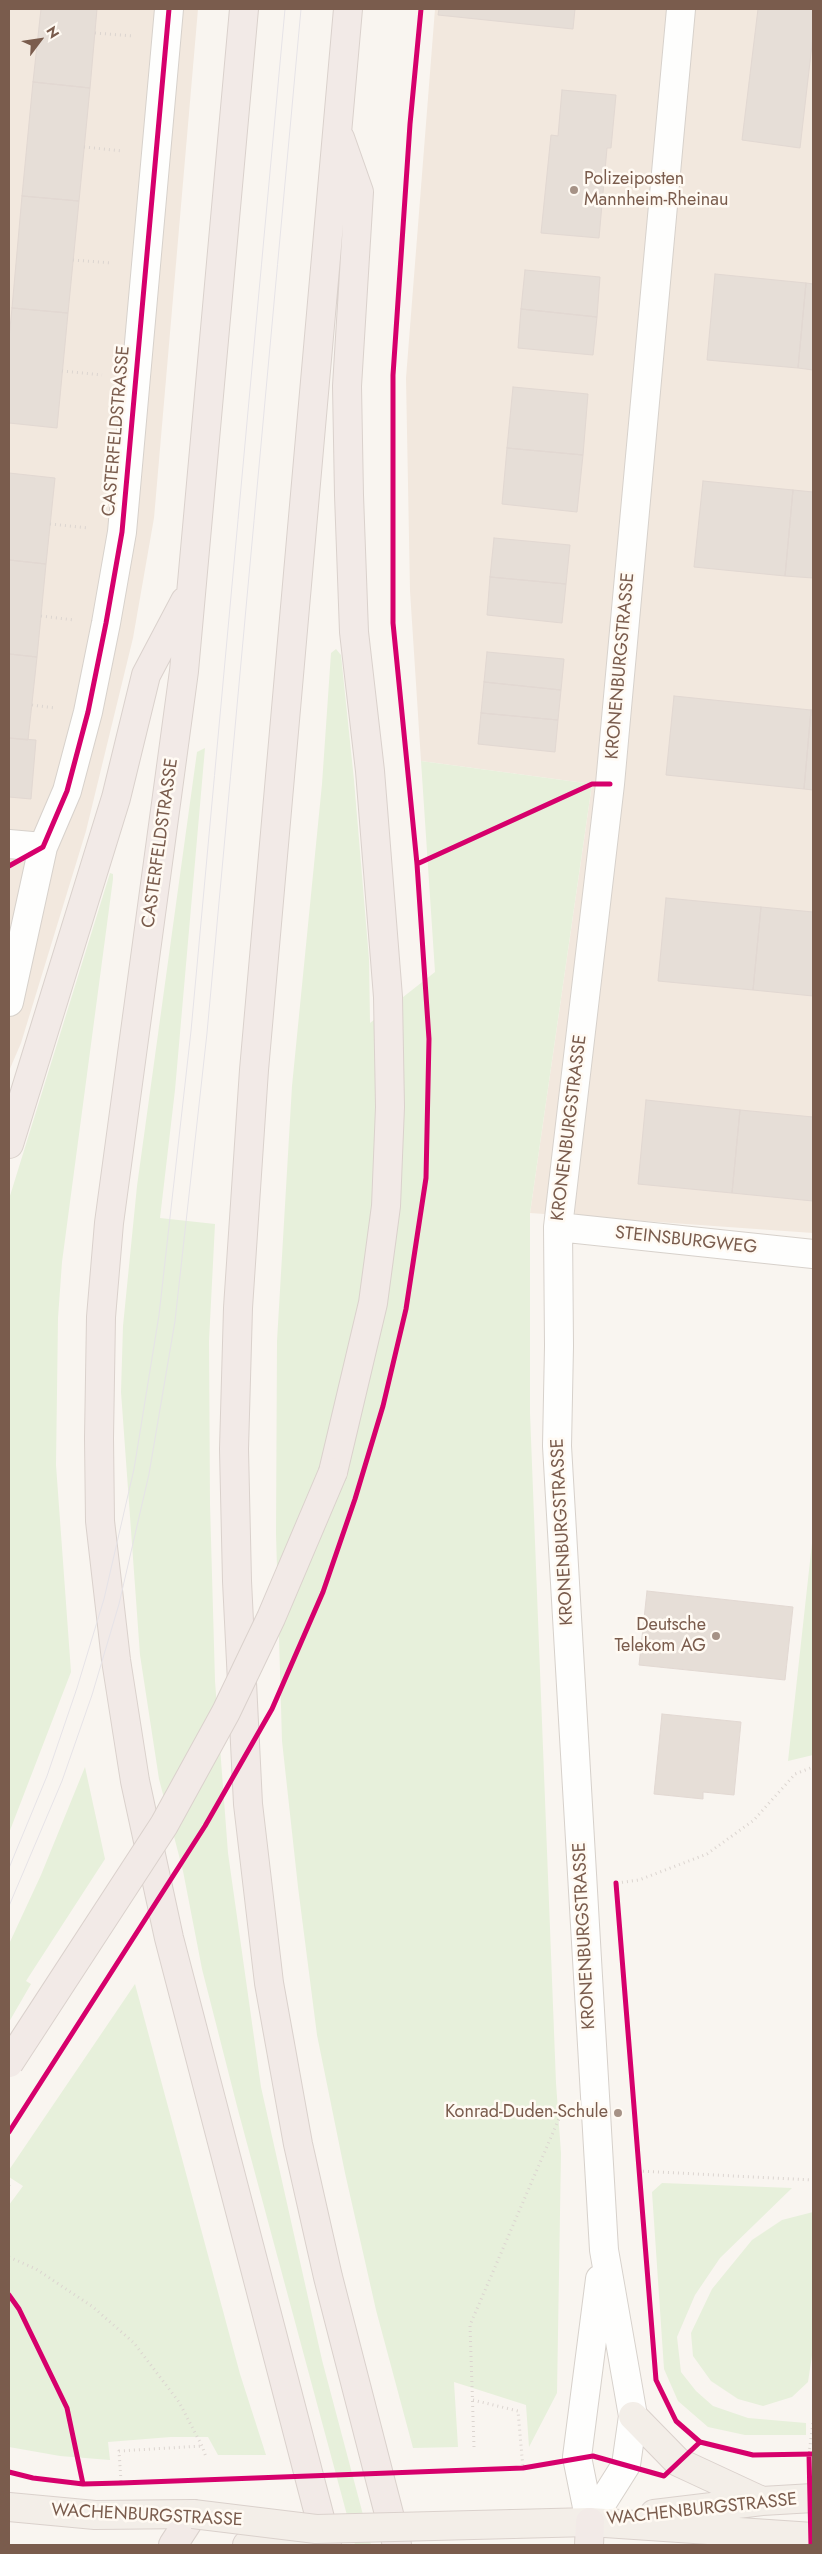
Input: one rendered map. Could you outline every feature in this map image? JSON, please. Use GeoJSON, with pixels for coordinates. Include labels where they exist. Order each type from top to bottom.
{"type":"FeatureCollection","features":[{"type":"Feature","properties":{"kind":"highway","name":"CASTERFELDSTRASSE"},"geometry":{"type":"LineString","coordinates":[[244,9],[183,681],[109,1223],[101,1317],[100,1521],[116,1660],[135,1781],[171,1947],[322,2537]]}},
{"type":"Feature","properties":{"kind":"highway"},"geometry":{"type":"LineString","coordinates":[[348,9],[266,921],[238,1308],[234,1449],[237,1581],[248,1804],[269,1983],[298,2144],[328,2277],[397,2545]]}},
{"type":"Feature","properties":{"kind":"highway"},"geometry":{"type":"LineString","coordinates":[[9,2063],[164,1825],[226,1712],[271,1618],[333,1472],[373,1302],[387,1196],[390,1107],[388,997],[370,770],[354,632],[348,495],[348,386],[359,192],[337,130]]}},
{"type":"Feature","properties":{"kind":"highway"},"geometry":{"type":"LineString","coordinates":[[9,1144],[116,798],[146,675],[191,591]]}},
{"type":"Feature","properties":{"kind":"highway"},"geometry":{"type":"LineString","coordinates":[[173,2545],[193,2514]]}},
{"type":"Feature","properties":{"kind":"main road"},"geometry":{"type":"LineString","coordinates":[[633,2416],[678,2462],[762,2501]]}},
{"type":"Feature","properties":{"kind":"main road","name":"WACHENBURGSTRASSE"},"geometry":{"type":"LineString","coordinates":[[590,2534],[762,2501],[813,2498]]}},
{"type":"Feature","properties":{"kind":"main road","name":"WACHENBURGSTRASSE"},"geometry":{"type":"LineString","coordinates":[[9,2508],[95,2515],[193,2514],[322,2537]]}},
{"type":"Feature","properties":{"kind":"main road","name":"WACHENBURGSTRASSE"},"geometry":{"type":"LineString","coordinates":[[259,2542],[513,2524],[590,2534],[813,2537]]}},
{"type":"Feature","properties":{"kind":"street","name":"CASTERFELDSTRASSE"},"geometry":{"type":"LineString","coordinates":[[9,1002],[43,847],[67,791],[88,712],[122,532],[168,9]]}},
{"type":"Feature","properties":{"kind":"street","name":"KRONENBURGSTRASSE"},"geometry":{"type":"LineString","coordinates":[[590,2534],[626,2465],[633,2416],[604,2250],[557,1446],[559,1346],[558,1227],[610,784],[681,9]]}},
{"type":"Feature","properties":{"kind":"street"},"geometry":{"type":"LineString","coordinates":[[9,844],[43,847]]}},
{"type":"Feature","properties":{"kind":"street","name":"STEINSBURGWEG"},"geometry":{"type":"LineString","coordinates":[[558,1227],[813,1254]]}},
{"type":"Feature","properties":{"kind":"street","name":"KRONENBURGSTRASSE"},"geometry":{"type":"LineString","coordinates":[[590,2534],[576,2457],[604,2250]]}},
{"type":"Feature","properties":{"kind":"path"},"geometry":{"type":"LineString","coordinates":[[73,260],[145,266]]}},
{"type":"Feature","properties":{"kind":"path"},"geometry":{"type":"LineString","coordinates":[[62,371],[135,379]]}},
{"type":"Feature","properties":{"kind":"path"},"geometry":{"type":"LineString","coordinates":[[416,864],[592,784],[610,784]]}},
{"type":"Feature","properties":{"kind":"path"},"geometry":{"type":"LineString","coordinates":[[582,1880],[616,1883],[639,1880],[707,1854],[754,1820],[795,1774],[813,1766]]}},
{"type":"Feature","properties":{"kind":"path"},"geometry":{"type":"LineString","coordinates":[[616,1883],[617,1891]]}},
{"type":"Feature","properties":{"kind":"path"},"geometry":{"type":"LineString","coordinates":[[629,2054],[649,2301]]}},
{"type":"Feature","properties":{"kind":"path"},"geometry":{"type":"LineString","coordinates":[[474,2447],[470,2325],[564,2108]]}},
{"type":"Feature","properties":{"kind":"path"},"geometry":{"type":"LineString","coordinates":[[638,2172],[813,2180]]}},
{"type":"Feature","properties":{"kind":"path"},"geometry":{"type":"LineString","coordinates":[[9,2257],[36,2269],[93,2307],[134,2343],[179,2402],[206,2457]]}},
{"type":"Feature","properties":{"kind":"path"},"geometry":{"type":"LineString","coordinates":[[473,2400],[518,2411],[524,2468]]}},
{"type":"Feature","properties":{"kind":"path"},"geometry":{"type":"LineString","coordinates":[[809,2454],[813,2422]]}},
{"type":"Feature","properties":{"kind":"path"},"geometry":{"type":"LineString","coordinates":[[121,2483],[119,2450],[202,2446]]}},
{"type":"Feature","properties":{"kind":"shaded area"},"geometry":{"type":"Polygon","coordinates":[[[9,9],[198,9],[154,518],[133,638],[86,831],[21,1043],[9,1071],[9,9]]]}},
{"type":"Feature","properties":{"kind":"shaded area"},"geometry":{"type":"Polygon","coordinates":[[[435,9],[813,9],[813,1233],[530,1213],[592,784],[421,761],[410,591],[406,378],[435,9]]]}},
{"type":"Feature","properties":{"kind":"green space"},"geometry":{"type":"Polygon","coordinates":[[[336,649],[341,655],[354,780],[369,959],[370,1023],[435,972],[421,761],[592,784],[530,1213],[530,1413],[556,2083],[561,2153],[557,2393],[529,2447],[526,2405],[454,2382],[458,2447],[413,2448],[376,2310],[345,2173],[317,2035],[282,1741],[276,1534],[277,1341],[292,1086],[322,784],[331,653],[336,649]]]}},
{"type":"Feature","properties":{"kind":"green space"},"geometry":{"type":"Polygon","coordinates":[[[205,748],[175,1090],[160,1218],[215,1224],[209,1341],[210,1504],[215,1681],[228,1853],[261,2087],[322,2360],[371,2545],[355,2545],[238,2110],[202,1969],[183,1871],[159,1779],[140,1655],[121,1392],[123,1326],[137,1186],[197,752],[205,748]]]}},
{"type":"Feature","properties":{"kind":"green space"},"geometry":{"type":"Polygon","coordinates":[[[110,873],[113,874],[113,879],[62,1262],[58,1318],[56,1465],[71,1672],[9,1833],[9,1199],[110,873]]]}},
{"type":"Feature","properties":{"kind":"green space"},"geometry":{"type":"Polygon","coordinates":[[[813,1534],[813,1755],[788,1761],[813,1534]]]}},
{"type":"Feature","properties":{"kind":"green space"},"geometry":{"type":"Polygon","coordinates":[[[85,1767],[105,1859],[26,1981],[31,1984],[9,2022],[9,1944],[41,1875],[85,1767]]]}},
{"type":"Feature","properties":{"kind":"green space"},"geometry":{"type":"Polygon","coordinates":[[[135,1984],[240,2374],[266,2455],[218,2455],[208,2437],[171,2437],[108,2442],[110,2460],[60,2456],[9,2447],[9,2205],[23,2186],[9,2177],[9,2170],[135,1984]]]}},
{"type":"Feature","properties":{"kind":"green space"},"geometry":{"type":"Polygon","coordinates":[[[662,2183],[792,2188],[720,2258],[695,2295],[677,2337],[681,2372],[696,2391],[713,2406],[748,2418],[806,2423],[806,2435],[745,2435],[708,2427],[678,2401],[664,2369],[652,2192],[662,2183]]]}},
{"type":"Feature","properties":{"kind":"green space"},"geometry":{"type":"Polygon","coordinates":[[[813,2212],[813,2349],[808,2382],[792,2397],[763,2406],[738,2399],[711,2381],[693,2356],[691,2333],[712,2289],[752,2240],[782,2220],[813,2212]]]}},
{"type":"Feature","properties":{"kind":"building"},"geometry":{"type":"Polygon","coordinates":[[[41,9],[97,9],[90,88],[33,82],[41,9]]]}},
{"type":"Feature","properties":{"kind":"building"},"geometry":{"type":"Polygon","coordinates":[[[439,9],[575,9],[573,29],[438,15],[439,9]]]}},
{"type":"Feature","properties":{"kind":"building"},"geometry":{"type":"Polygon","coordinates":[[[758,9],[813,9],[813,36],[800,148],[742,140],[758,9]]]}},
{"type":"Feature","properties":{"kind":"building"},"geometry":{"type":"Polygon","coordinates":[[[33,82],[90,88],[79,201],[22,196],[33,82]]]}},
{"type":"Feature","properties":{"kind":"building","name":"Polizeiposten Mannheim-Rheinau"},"geometry":{"type":"Polygon","coordinates":[[[562,90],[616,95],[611,148],[607,148],[599,238],[541,233],[551,135],[558,136],[562,90]]]}},
{"type":"Feature","properties":{"kind":"building"},"geometry":{"type":"Polygon","coordinates":[[[22,196],[79,201],[68,313],[12,308],[22,196]]]}},
{"type":"Feature","properties":{"kind":"building"},"geometry":{"type":"Polygon","coordinates":[[[525,270],[600,277],[597,317],[521,309],[525,270]]]}},
{"type":"Feature","properties":{"kind":"building"},"geometry":{"type":"Polygon","coordinates":[[[715,274],[806,283],[798,368],[707,360],[715,274]]]}},
{"type":"Feature","properties":{"kind":"building"},"geometry":{"type":"Polygon","coordinates":[[[806,283],[813,284],[813,370],[798,368],[806,283]]]}},
{"type":"Feature","properties":{"kind":"building"},"geometry":{"type":"Polygon","coordinates":[[[12,308],[68,313],[57,428],[9,423],[9,338],[12,308]]]}},
{"type":"Feature","properties":{"kind":"building"},"geometry":{"type":"Polygon","coordinates":[[[521,309],[597,317],[593,355],[518,348],[521,309]]]}},
{"type":"Feature","properties":{"kind":"building"},"geometry":{"type":"Polygon","coordinates":[[[513,387],[588,394],[583,455],[507,448],[513,387]]]}},
{"type":"Feature","properties":{"kind":"building"},"geometry":{"type":"Polygon","coordinates":[[[507,448],[583,455],[577,512],[502,504],[507,448]]]}},
{"type":"Feature","properties":{"kind":"building"},"geometry":{"type":"Polygon","coordinates":[[[9,473],[55,478],[46,564],[9,560],[9,473]]]}},
{"type":"Feature","properties":{"kind":"building"},"geometry":{"type":"Polygon","coordinates":[[[703,481],[793,490],[785,576],[694,567],[703,481]]]}},
{"type":"Feature","properties":{"kind":"building"},"geometry":{"type":"Polygon","coordinates":[[[793,490],[813,492],[813,578],[785,576],[793,490]]]}},
{"type":"Feature","properties":{"kind":"building"},"geometry":{"type":"Polygon","coordinates":[[[494,538],[570,545],[566,584],[490,577],[494,538]]]}},
{"type":"Feature","properties":{"kind":"building"},"geometry":{"type":"Polygon","coordinates":[[[9,560],[46,564],[37,657],[9,654],[9,560]]]}},
{"type":"Feature","properties":{"kind":"building"},"geometry":{"type":"Polygon","coordinates":[[[490,577],[566,584],[562,623],[487,615],[490,577]]]}},
{"type":"Feature","properties":{"kind":"building"},"geometry":{"type":"Polygon","coordinates":[[[487,652],[564,659],[561,690],[484,682],[487,652]]]}},
{"type":"Feature","properties":{"kind":"building"},"geometry":{"type":"Polygon","coordinates":[[[9,654],[37,657],[28,740],[9,738],[9,654]]]}},
{"type":"Feature","properties":{"kind":"building"},"geometry":{"type":"Polygon","coordinates":[[[484,682],[561,690],[558,720],[481,713],[484,682]]]}},
{"type":"Feature","properties":{"kind":"building"},"geometry":{"type":"Polygon","coordinates":[[[674,696],[811,710],[804,789],[666,775],[674,696]]]}},
{"type":"Feature","properties":{"kind":"building"},"geometry":{"type":"Polygon","coordinates":[[[811,710],[813,710],[813,790],[804,789],[811,710]]]}},
{"type":"Feature","properties":{"kind":"building"},"geometry":{"type":"Polygon","coordinates":[[[481,713],[558,720],[555,752],[478,744],[481,713]]]}},
{"type":"Feature","properties":{"kind":"building"},"geometry":{"type":"Polygon","coordinates":[[[9,738],[36,740],[31,799],[9,797],[9,738]]]}},
{"type":"Feature","properties":{"kind":"building"},"geometry":{"type":"Polygon","coordinates":[[[666,898],[761,907],[753,990],[658,981],[666,898]]]}},
{"type":"Feature","properties":{"kind":"building"},"geometry":{"type":"Polygon","coordinates":[[[761,907],[813,912],[813,996],[753,990],[761,907]]]}},
{"type":"Feature","properties":{"kind":"building"},"geometry":{"type":"Polygon","coordinates":[[[646,1100],[740,1110],[732,1193],[638,1184],[646,1100]]]}},
{"type":"Feature","properties":{"kind":"building"},"geometry":{"type":"Polygon","coordinates":[[[740,1110],[813,1117],[813,1201],[732,1193],[740,1110]]]}},
{"type":"Feature","properties":{"kind":"building","name":"Deutsche Telekom AG"},"geometry":{"type":"Polygon","coordinates":[[[647,1591],[793,1607],[785,1680],[639,1665],[647,1591]]]}},
{"type":"Feature","properties":{"kind":"building"},"geometry":{"type":"Polygon","coordinates":[[[662,1714],[741,1722],[734,1795],[703,1792],[703,1799],[654,1794],[662,1714]]]}},
{"type":"Feature","properties":{"kind":"tram line"},"geometry":{"type":"LineString","coordinates":[[9,1868],[47,1776],[77,1688],[104,1599],[134,1469],[159,1315],[191,1031],[285,9]]}},
{"type":"Feature","properties":{"kind":"tram line"},"geometry":{"type":"LineString","coordinates":[[9,1906],[62,1781],[92,1695],[119,1604],[149,1474],[175,1321],[207,1033],[301,9]]}},
{"type":"Feature","properties":{"kind":"cycle path"},"geometry":{"type":"LineString","coordinates":[[9,866],[43,847],[67,791],[88,712],[106,623],[122,532],[169,9]]}},
{"type":"Feature","properties":{"kind":"cycle path"},"geometry":{"type":"LineString","coordinates":[[9,2132],[205,1826],[272,1709],[323,1592],[355,1499],[383,1406],[406,1309],[426,1178],[429,1039],[417,864],[393,623],[393,375],[410,124],[421,9]]}},
{"type":"Feature","properties":{"kind":"cycle path"},"geometry":{"type":"LineString","coordinates":[[417,864],[592,784],[610,784]]}},
{"type":"Feature","properties":{"kind":"cycle path"},"geometry":{"type":"LineString","coordinates":[[616,1883],[656,2380],[676,2421],[700,2442]]}},
{"type":"Feature","properties":{"kind":"cycle path"},"geometry":{"type":"LineString","coordinates":[[9,2295],[19,2309],[67,2408],[83,2484]]}},
{"type":"Feature","properties":{"kind":"cycle path"},"geometry":{"type":"LineString","coordinates":[[9,2472],[33,2478],[83,2484],[121,2483],[523,2468],[593,2456],[664,2476],[700,2442],[753,2455],[813,2454]]}},
{"type":"Feature","properties":{"kind":"cycle path"},"geometry":{"type":"LineString","coordinates":[[809,2454],[811,2545]]}},
{"type":"Feature","properties":{"kind":"place","name":"Polizeiposten Mannheim-Rheinau"},"geometry":{"type":"Point","coordinates":[574,190]}},
{"type":"Feature","properties":{"kind":"place","name":"Deutsche Telekom AG"},"geometry":{"type":"Point","coordinates":[716,1636]}},
{"type":"Feature","properties":{"kind":"place","name":"Konrad-Duden-Schule"},"geometry":{"type":"Point","coordinates":[618,2113]}}]}
